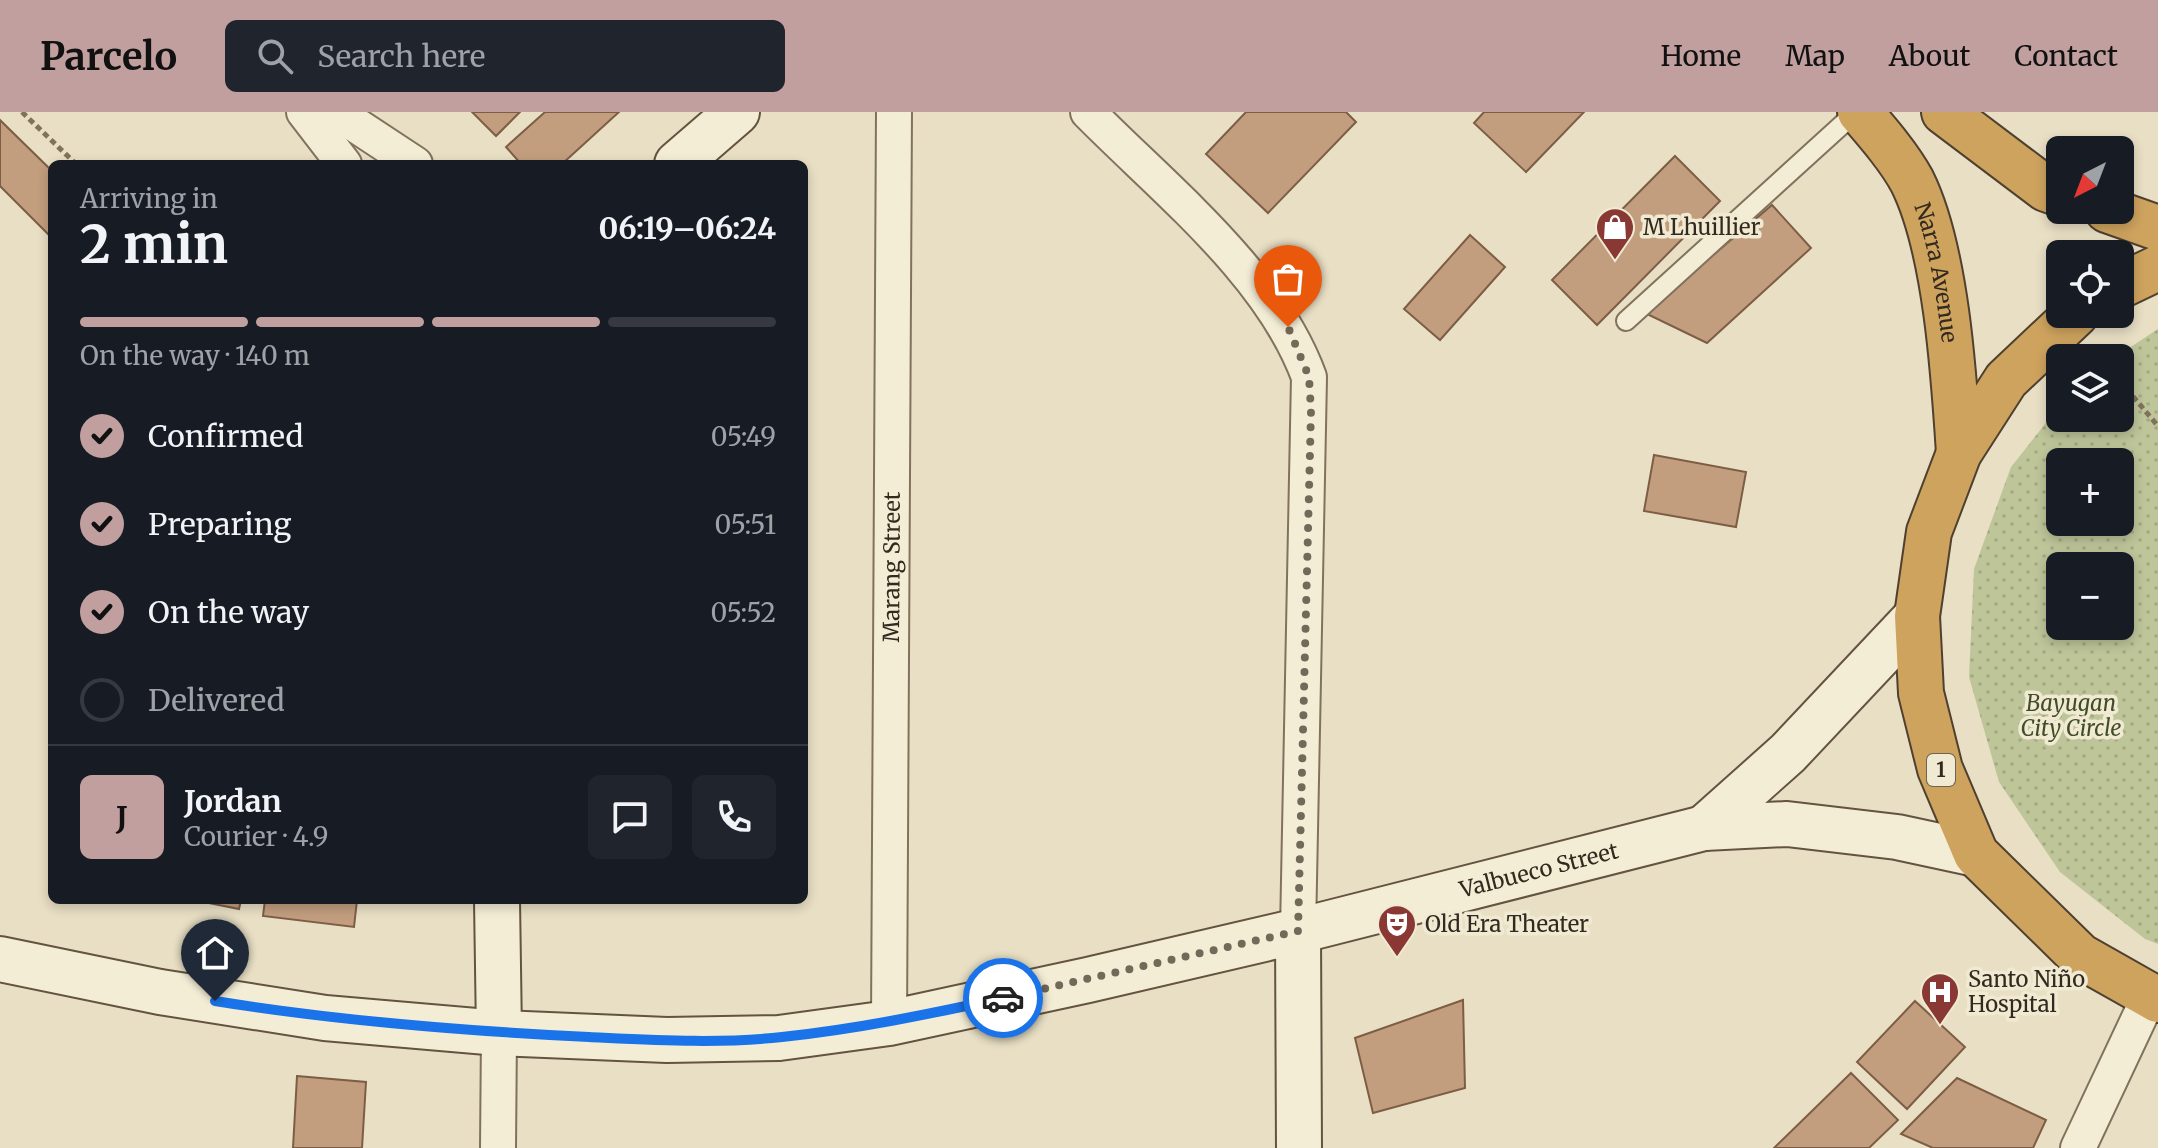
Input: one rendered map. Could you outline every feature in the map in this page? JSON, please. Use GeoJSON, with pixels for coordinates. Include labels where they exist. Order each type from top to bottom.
{"type":"FeatureCollection","features":[{"type":"Feature","properties":{"kind":"highway","name":"Narra Avenue"},"geometry":{"type":"LineString","coordinates":[[1858,112],[1911,181],[1926,222],[1945,309],[1959,453]]}},
{"type":"Feature","properties":{"kind":"highway"},"geometry":{"type":"LineString","coordinates":[[1944,112],[2046,187]]}},
{"type":"Feature","properties":{"kind":"highway"},"geometry":{"type":"LineString","coordinates":[[2134,220],[2158,228]]}},
{"type":"Feature","properties":{"kind":"highway"},"geometry":{"type":"LineString","coordinates":[[2134,279],[2158,268]]}},
{"type":"Feature","properties":{"kind":"highway","name":"1"},"geometry":{"type":"LineString","coordinates":[[2061,328],[2006,380],[1959,453],[1929,532],[1917,616],[1921,693],[1940,769],[1976,854],[2080,956],[2153,998]]}},
{"type":"Feature","properties":{"kind":"street"},"geometry":{"type":"LineString","coordinates":[[304,112],[341,160]]}},
{"type":"Feature","properties":{"kind":"street"},"geometry":{"type":"LineString","coordinates":[[336,112],[409,160]]}},
{"type":"Feature","properties":{"kind":"street"},"geometry":{"type":"LineString","coordinates":[[682,160],[737,112]]}},
{"type":"Feature","properties":{"kind":"street","name":"Marang Street"},"geometry":{"type":"LineString","coordinates":[[889,1023],[894,112]]}},
{"type":"Feature","properties":{"kind":"street"},"geometry":{"type":"LineString","coordinates":[[1088,112],[1248,273],[1279,312],[1297,342],[1309,377],[1298,931],[1299,1148]]}},
{"type":"Feature","properties":{"kind":"street","name":"Valbueco Street"},"geometry":{"type":"LineString","coordinates":[[1704,828],[1788,753],[1917,616]]}},
{"type":"Feature","properties":{"kind":"street","name":"Valbueco Street"},"geometry":{"type":"LineString","coordinates":[[0,959],[160,992],[325,1018],[499,1033],[667,1040],[779,1038],[889,1023],[1298,931],[1704,828],[1787,824],[1897,837],[1976,854]]}},
{"type":"Feature","properties":{"kind":"street"},"geometry":{"type":"LineString","coordinates":[[497,904],[498,1148]]}},
{"type":"Feature","properties":{"kind":"street"},"geometry":{"type":"LineString","coordinates":[[2078,1148],[2153,998]]}},
{"type":"Feature","properties":{"kind":"lane"},"geometry":{"type":"LineString","coordinates":[[1626,321],[1858,112]]}},
{"type":"Feature","properties":{"kind":"path"},"geometry":{"type":"LineString","coordinates":[[22,112],[72,160]]}},
{"type":"Feature","properties":{"kind":"path"},"geometry":{"type":"LineString","coordinates":[[2134,398],[2158,426]]}},
{"type":"Feature","properties":{"kind":"green space","name":"Bayugan City Circle"},"geometry":{"type":"Polygon","coordinates":[[[2158,329],[2158,944],[2145,939],[2060,872],[1999,782],[1969,677],[1974,569],[2011,467],[2046,423],[2046,432],[2134,432],[2134,345],[2158,329]]]}},
{"type":"Feature","properties":{"kind":"building"},"geometry":{"type":"Polygon","coordinates":[[[472,112],[520,112],[496,136],[472,112]]]}},
{"type":"Feature","properties":{"kind":"building"},"geometry":{"type":"Polygon","coordinates":[[[545,112],[619,112],[566,160],[517,160],[506,147],[545,112]]]}},
{"type":"Feature","properties":{"kind":"building"},"geometry":{"type":"Polygon","coordinates":[[[1246,112],[1346,112],[1356,122],[1268,213],[1206,154],[1246,112]]]}},
{"type":"Feature","properties":{"kind":"building"},"geometry":{"type":"Polygon","coordinates":[[[1484,112],[1584,112],[1526,172],[1474,123],[1484,112]]]}},
{"type":"Feature","properties":{"kind":"building"},"geometry":{"type":"Polygon","coordinates":[[[0,120],[48,167],[48,234],[0,186],[0,120]]]}},
{"type":"Feature","properties":{"kind":"building"},"geometry":{"type":"Polygon","coordinates":[[[1675,156],[1720,201],[1597,325],[1552,280],[1675,156]]]}},
{"type":"Feature","properties":{"kind":"building"},"geometry":{"type":"Polygon","coordinates":[[[1772,205],[1811,248],[1707,343],[1645,313],[1772,205]]]}},
{"type":"Feature","properties":{"kind":"building"},"geometry":{"type":"Polygon","coordinates":[[[1470,235],[1505,267],[1440,340],[1404,309],[1470,235]]]}},
{"type":"Feature","properties":{"kind":"building"},"geometry":{"type":"Polygon","coordinates":[[[1654,455],[1746,472],[1736,527],[1644,511],[1654,455]]]}},
{"type":"Feature","properties":{"kind":"building"},"geometry":{"type":"Polygon","coordinates":[[[214,904],[240,904],[239,909],[214,904]]]}},
{"type":"Feature","properties":{"kind":"building"},"geometry":{"type":"Polygon","coordinates":[[[264,904],[357,904],[354,927],[263,916],[264,904]]]}},
{"type":"Feature","properties":{"kind":"building"},"geometry":{"type":"Polygon","coordinates":[[[1463,1000],[1465,1088],[1373,1113],[1355,1038],[1463,1000]]]}},
{"type":"Feature","properties":{"kind":"building"},"geometry":{"type":"Polygon","coordinates":[[[1915,1001],[1965,1047],[1907,1109],[1857,1062],[1915,1001]]]}},
{"type":"Feature","properties":{"kind":"building"},"geometry":{"type":"Polygon","coordinates":[[[1851,1073],[1898,1120],[1869,1148],[1774,1148],[1851,1073]]]}},
{"type":"Feature","properties":{"kind":"building"},"geometry":{"type":"Polygon","coordinates":[[[297,1076],[366,1082],[362,1148],[293,1148],[297,1076]]]}},
{"type":"Feature","properties":{"kind":"building"},"geometry":{"type":"Polygon","coordinates":[[[1957,1078],[2046,1120],[2033,1148],[1933,1148],[1901,1134],[1957,1078]]]}},
{"type":"Feature","properties":{"kind":"way so far"},"geometry":{"type":"LineString","coordinates":[[1003,998],[1298,931],[1311,411],[1309,377],[1297,342],[1288,327]]}},
{"type":"Feature","properties":{"kind":"place","name":"M Lhuillier"},"geometry":{"type":"Point","coordinates":[1615,261]}},
{"type":"Feature","properties":{"kind":"place","name":"Old Era Theater"},"geometry":{"type":"Point","coordinates":[1397,958]}},
{"type":"Feature","properties":{"kind":"place","name":"Santo Niño Hospital"},"geometry":{"type":"Point","coordinates":[1940,1026]}},
{"type":"Feature","properties":{"kind":"route"},"geometry":{"type":"LineString","coordinates":[[215,1001],[325,1018],[499,1033],[667,1040],[779,1038],[889,1023],[1003,998]]}}]}
